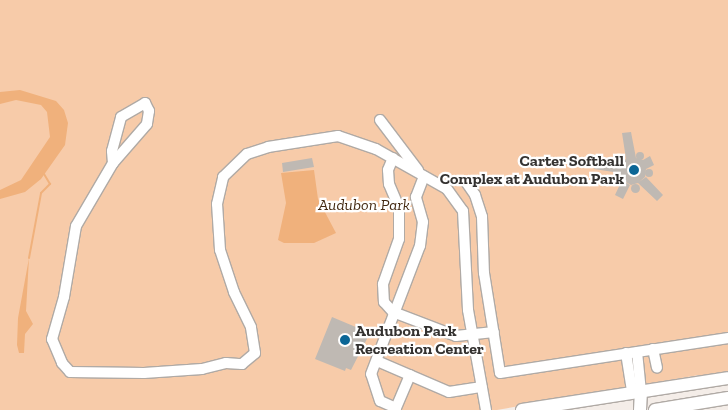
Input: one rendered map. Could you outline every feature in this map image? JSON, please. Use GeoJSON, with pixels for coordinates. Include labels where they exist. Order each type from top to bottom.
{"type":"FeatureCollection","features":[{"type":"Feature","properties":{"kind":"main road"},"geometry":{"type":"LineString","coordinates":[[522,410],[728,379]]}},
{"type":"Feature","properties":{"kind":"main road"},"geometry":{"type":"LineString","coordinates":[[640,410],[641,392]]}},
{"type":"Feature","properties":{"kind":"main road"},"geometry":{"type":"LineString","coordinates":[[655,410],[708,406],[728,398]]}},
{"type":"Feature","properties":{"kind":"lane"},"geometry":{"type":"LineString","coordinates":[[113,163],[112,151],[121,117],[145,103],[149,111],[147,124],[113,163],[76,226],[64,298],[52,338],[62,363],[75,374],[106,371],[144,373],[202,369],[226,363],[242,364],[255,353],[251,327],[234,292],[220,250],[217,204],[223,177],[247,154],[268,147],[338,136],[376,148],[447,189],[463,212],[468,310],[486,410]]}},
{"type":"Feature","properties":{"kind":"lane"},"geometry":{"type":"LineString","coordinates":[[380,120],[423,175]]}},
{"type":"Feature","properties":{"kind":"lane"},"geometry":{"type":"LineString","coordinates":[[393,158],[388,170],[389,184],[399,208],[399,240],[384,284],[384,302],[397,313],[456,336],[494,332]]}},
{"type":"Feature","properties":{"kind":"lane"},"geometry":{"type":"LineString","coordinates":[[410,375],[396,408],[380,401],[375,392],[371,374],[397,313],[420,246],[424,222],[416,197],[423,175]]}},
{"type":"Feature","properties":{"kind":"lane"},"geometry":{"type":"LineString","coordinates":[[466,182],[480,208],[484,273],[500,373],[728,338]]}},
{"type":"Feature","properties":{"kind":"lane"},"geometry":{"type":"LineString","coordinates":[[464,231],[482,233]]}},
{"type":"Feature","properties":{"kind":"lane"},"geometry":{"type":"LineString","coordinates":[[653,349],[657,368]]}},
{"type":"Feature","properties":{"kind":"lane"},"geometry":{"type":"LineString","coordinates":[[626,353],[632,390],[641,392],[637,352]]}},
{"type":"Feature","properties":{"kind":"lane"},"geometry":{"type":"LineString","coordinates":[[377,361],[449,392],[482,387]]}},
{"type":"Feature","properties":{"kind":"green space","name":"Audubon Park"},"geometry":{"type":"Polygon","coordinates":[[[0,0],[728,0],[728,375],[699,375],[497,410],[0,410],[0,0]]]}},
{"type":"Feature","properties":{"kind":"shaded area"},"geometry":{"type":"Polygon","coordinates":[[[20,90],[56,101],[64,110],[68,123],[65,145],[41,179],[25,192],[0,199],[0,190],[21,180],[50,137],[47,112],[41,105],[16,100],[0,104],[0,92],[20,90]]]}},
{"type":"Feature","properties":{"kind":"shaded area"},"geometry":{"type":"Polygon","coordinates":[[[314,170],[318,199],[336,233],[314,243],[284,243],[278,240],[286,203],[281,173],[314,170]]]}},
{"type":"Feature","properties":{"kind":"shaded area"},"geometry":{"type":"Polygon","coordinates":[[[29,258],[26,311],[33,324],[25,334],[24,353],[19,353],[17,345],[18,318],[29,258]]]}},
{"type":"Feature","properties":{"kind":"building"},"geometry":{"type":"Polygon","coordinates":[[[631,132],[636,158],[643,160],[650,156],[654,165],[646,169],[645,177],[639,182],[646,177],[663,195],[657,201],[638,183],[631,185],[622,180],[620,173],[594,169],[596,160],[620,164],[626,159],[622,133],[631,132]]]}},
{"type":"Feature","properties":{"kind":"building"},"geometry":{"type":"Polygon","coordinates":[[[640,152],[644,156],[640,160],[636,156],[640,152]]]}},
{"type":"Feature","properties":{"kind":"building"},"geometry":{"type":"Polygon","coordinates":[[[620,154],[625,159],[620,164],[615,159],[620,154]]]}},
{"type":"Feature","properties":{"kind":"building"},"geometry":{"type":"Polygon","coordinates":[[[312,158],[314,167],[283,172],[282,163],[312,158]]]}},
{"type":"Feature","properties":{"kind":"building"},"geometry":{"type":"Polygon","coordinates":[[[649,169],[653,173],[649,177],[645,173],[649,169]]]}},
{"type":"Feature","properties":{"kind":"building"},"geometry":{"type":"Polygon","coordinates":[[[617,173],[622,178],[617,183],[612,178],[617,173]]]}},
{"type":"Feature","properties":{"kind":"building"},"geometry":{"type":"Polygon","coordinates":[[[622,180],[630,185],[623,199],[615,195],[622,180]]]}},
{"type":"Feature","properties":{"kind":"building"},"geometry":{"type":"Polygon","coordinates":[[[635,184],[639,188],[635,192],[631,188],[635,184]]]}},
{"type":"Feature","properties":{"kind":"building","name":"Audubon Park Recreation Center"},"geometry":{"type":"Polygon","coordinates":[[[332,317],[370,333],[351,370],[346,368],[345,371],[315,359],[332,317]]]}},
{"type":"Feature","properties":{"kind":"waterway"},"geometry":{"type":"LineString","coordinates":[[29,258],[41,193],[50,184],[44,174]]}},
{"type":"Feature","properties":{"kind":"place","name":"Carter Softball Complex at Audubon Park"},"geometry":{"type":"Point","coordinates":[634,170]}},
{"type":"Feature","properties":{"kind":"place","name":"Audubon Park Recreation Center"},"geometry":{"type":"Point","coordinates":[345,340]}}]}
